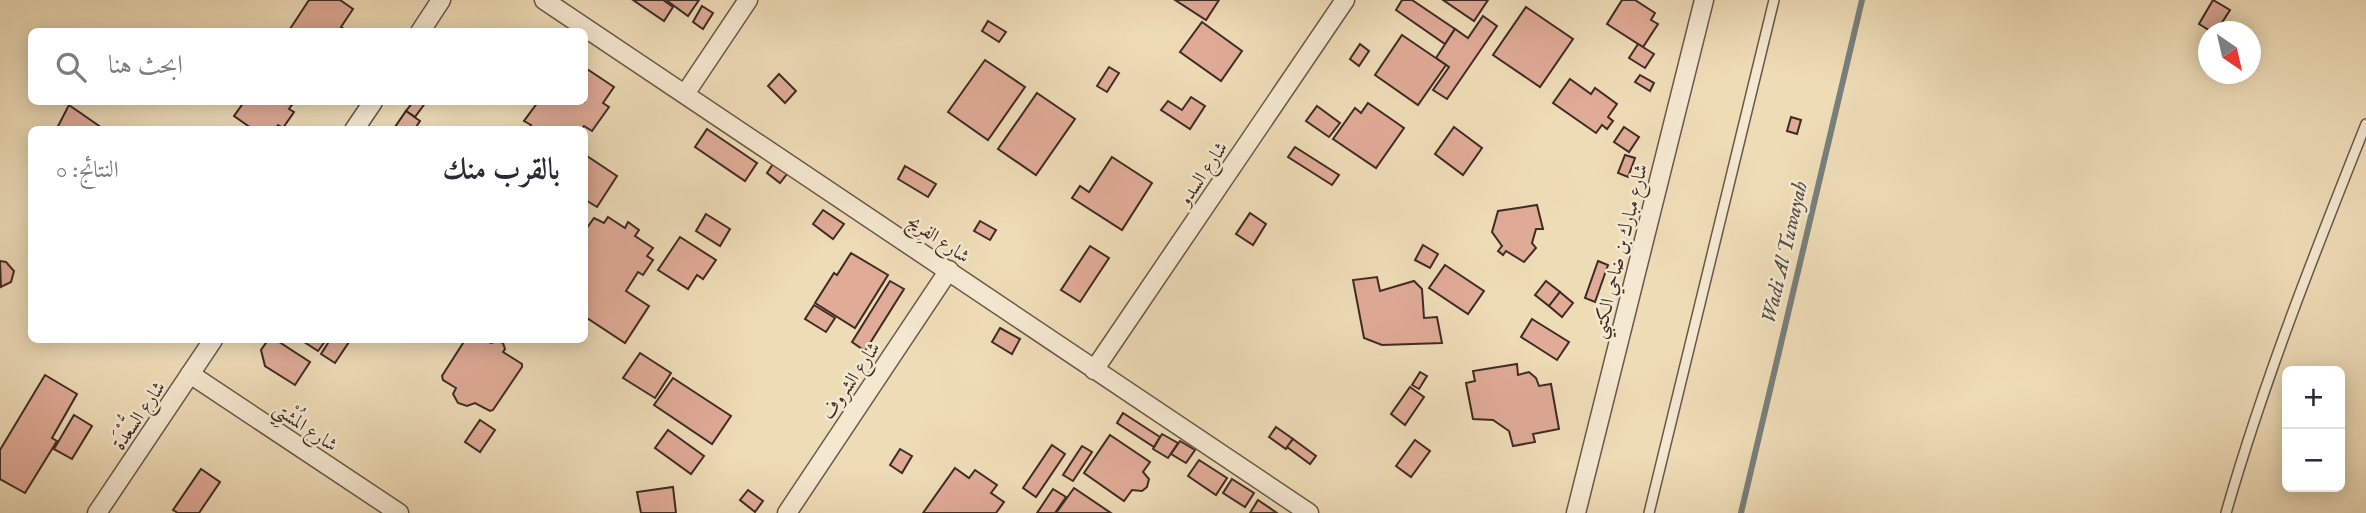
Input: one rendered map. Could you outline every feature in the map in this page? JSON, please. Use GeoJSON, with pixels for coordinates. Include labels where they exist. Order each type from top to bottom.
{"type":"FeatureCollection","features":[{"type":"Feature","properties":{"kind":"street"},"geometry":{"type":"LineString","coordinates":[[423,28],[441,0]]}},
{"type":"Feature","properties":{"kind":"street","name":"شارع الفِريج"},"geometry":{"type":"LineString","coordinates":[[544,0],[586,28]]}},
{"type":"Feature","properties":{"kind":"street"},"geometry":{"type":"LineString","coordinates":[[685,94],[748,0]]}},
{"type":"Feature","properties":{"kind":"street","name":"شارع السدو"},"geometry":{"type":"LineString","coordinates":[[1094,370],[1345,0]]}},
{"type":"Feature","properties":{"kind":"street","name":"شارع مبارك بن ضاحي الكتبي"},"geometry":{"type":"LineString","coordinates":[[1576,513],[1704,0]]}},
{"type":"Feature","properties":{"kind":"street","name":"شارع الفِريج"},"geometry":{"type":"LineString","coordinates":[[588,29],[1309,513]]}},
{"type":"Feature","properties":{"kind":"street"},"geometry":{"type":"LineString","coordinates":[[357,126],[371,105]]}},
{"type":"Feature","properties":{"kind":"street","name":"شارع الشروف"},"geometry":{"type":"LineString","coordinates":[[787,513],[948,270]]}},
{"type":"Feature","properties":{"kind":"street","name":"شارع السُّعْدَة"},"geometry":{"type":"LineString","coordinates":[[97,513],[211,343]]}},
{"type":"Feature","properties":{"kind":"street","name":"شارع المُشْتِي"},"geometry":{"type":"LineString","coordinates":[[190,374],[399,513]]}},
{"type":"Feature","properties":{"kind":"lane"},"geometry":{"type":"LineString","coordinates":[[1649,513],[1773,0]]}},
{"type":"Feature","properties":{"kind":"lane"},"geometry":{"type":"LineString","coordinates":[[2226,513],[2274,363],[2366,124]]}},
{"type":"Feature","properties":{"kind":"building"},"geometry":{"type":"Polygon","coordinates":[[[309,0],[340,0],[353,9],[342,28],[291,28],[309,0]]]}},
{"type":"Feature","properties":{"kind":"building"},"geometry":{"type":"Polygon","coordinates":[[[633,0],[663,0],[673,7],[664,21],[633,0]]]}},
{"type":"Feature","properties":{"kind":"building"},"geometry":{"type":"Polygon","coordinates":[[[666,0],[699,0],[688,16],[666,0]]]}},
{"type":"Feature","properties":{"kind":"building"},"geometry":{"type":"Polygon","coordinates":[[[1175,0],[1219,0],[1206,20],[1175,0]]]}},
{"type":"Feature","properties":{"kind":"building"},"geometry":{"type":"Polygon","coordinates":[[[1402,0],[1412,0],[1455,29],[1445,44],[1396,10],[1402,0]]]}},
{"type":"Feature","properties":{"kind":"building"},"geometry":{"type":"Polygon","coordinates":[[[1443,0],[1488,0],[1474,21],[1443,0]]]}},
{"type":"Feature","properties":{"kind":"building"},"geometry":{"type":"Polygon","coordinates":[[[1622,0],[1635,0],[1655,13],[1651,20],[1658,24],[1643,47],[1607,24],[1622,0]]]}},
{"type":"Feature","properties":{"kind":"building"},"geometry":{"type":"Polygon","coordinates":[[[2213,0],[2230,10],[2223,21],[2201,21],[2213,0]]]}},
{"type":"Feature","properties":{"kind":"building"},"geometry":{"type":"Polygon","coordinates":[[[702,6],[713,13],[703,29],[693,22],[702,6]]]}},
{"type":"Feature","properties":{"kind":"building"},"geometry":{"type":"Polygon","coordinates":[[[1526,7],[1573,39],[1540,87],[1493,55],[1526,7]]]}},
{"type":"Feature","properties":{"kind":"building"},"geometry":{"type":"Polygon","coordinates":[[[1483,16],[1497,26],[1447,99],[1433,90],[1449,67],[1436,58],[1455,29],[1468,38],[1483,16]]]}},
{"type":"Feature","properties":{"kind":"building"},"geometry":{"type":"Polygon","coordinates":[[[988,21],[1006,32],[999,42],[982,31],[988,21]]]}},
{"type":"Feature","properties":{"kind":"building"},"geometry":{"type":"Polygon","coordinates":[[[1202,22],[1242,51],[1221,81],[1180,52],[1202,22]]]}},
{"type":"Feature","properties":{"kind":"building"},"geometry":{"type":"Polygon","coordinates":[[[1402,35],[1446,65],[1418,105],[1375,75],[1402,35]]]}},
{"type":"Feature","properties":{"kind":"building"},"geometry":{"type":"Polygon","coordinates":[[[1360,44],[1369,51],[1359,66],[1350,59],[1360,44]]]}},
{"type":"Feature","properties":{"kind":"building"},"geometry":{"type":"Polygon","coordinates":[[[1638,44],[1654,54],[1645,68],[1629,58],[1638,44]]]}},
{"type":"Feature","properties":{"kind":"building"},"geometry":{"type":"Polygon","coordinates":[[[985,60],[1025,87],[988,140],[948,112],[985,60]]]}},
{"type":"Feature","properties":{"kind":"building"},"geometry":{"type":"Polygon","coordinates":[[[1109,67],[1119,73],[1107,92],[1097,86],[1109,67]]]}},
{"type":"Feature","properties":{"kind":"building"},"geometry":{"type":"Polygon","coordinates":[[[588,70],[614,87],[603,103],[609,107],[592,131],[588,126],[530,126],[524,121],[536,105],[588,105],[588,70]]]}},
{"type":"Feature","properties":{"kind":"building"},"geometry":{"type":"Polygon","coordinates":[[[779,74],[796,91],[785,103],[768,86],[779,74]]]}},
{"type":"Feature","properties":{"kind":"building"},"geometry":{"type":"Polygon","coordinates":[[[1640,75],[1654,83],[1650,91],[1635,82],[1640,75]]]}},
{"type":"Feature","properties":{"kind":"building"},"geometry":{"type":"Polygon","coordinates":[[[1570,79],[1591,94],[1595,88],[1617,104],[1608,117],[1613,121],[1607,129],[1602,125],[1596,133],[1553,103],[1570,79]]]}},
{"type":"Feature","properties":{"kind":"building"},"geometry":{"type":"Polygon","coordinates":[[[1037,93],[1075,119],[1036,175],[998,149],[1037,93]]]}},
{"type":"Feature","properties":{"kind":"building"},"geometry":{"type":"Polygon","coordinates":[[[1191,97],[1205,106],[1190,129],[1161,110],[1168,101],[1182,110],[1191,97]]]}},
{"type":"Feature","properties":{"kind":"building"},"geometry":{"type":"Polygon","coordinates":[[[1368,103],[1404,128],[1376,168],[1333,139],[1355,108],[1361,113],[1368,103]]]}},
{"type":"Feature","properties":{"kind":"building"},"geometry":{"type":"Polygon","coordinates":[[[69,105],[99,126],[58,126],[69,105]]]}},
{"type":"Feature","properties":{"kind":"building"},"geometry":{"type":"Polygon","coordinates":[[[242,105],[292,105],[289,109],[294,112],[284,126],[248,126],[234,116],[242,105]]]}},
{"type":"Feature","properties":{"kind":"building"},"geometry":{"type":"Polygon","coordinates":[[[411,105],[424,105],[415,117],[406,111],[411,105]]]}},
{"type":"Feature","properties":{"kind":"building"},"geometry":{"type":"Polygon","coordinates":[[[1317,106],[1340,123],[1329,137],[1306,121],[1317,106]]]}},
{"type":"Feature","properties":{"kind":"building"},"geometry":{"type":"Polygon","coordinates":[[[406,111],[420,121],[417,126],[396,126],[406,111]]]}},
{"type":"Feature","properties":{"kind":"building"},"geometry":{"type":"Polygon","coordinates":[[[1791,117],[1801,120],[1797,134],[1787,131],[1791,117]]]}},
{"type":"Feature","properties":{"kind":"building"},"geometry":{"type":"Polygon","coordinates":[[[1454,127],[1482,148],[1463,175],[1435,154],[1454,127]]]}},
{"type":"Feature","properties":{"kind":"building"},"geometry":{"type":"Polygon","coordinates":[[[1624,127],[1639,137],[1629,152],[1614,142],[1624,127]]]}},
{"type":"Feature","properties":{"kind":"building"},"geometry":{"type":"Polygon","coordinates":[[[707,129],[757,163],[745,181],[695,147],[707,129]]]}},
{"type":"Feature","properties":{"kind":"building"},"geometry":{"type":"Polygon","coordinates":[[[1295,147],[1339,175],[1332,185],[1288,157],[1295,147]]]}},
{"type":"Feature","properties":{"kind":"building"},"geometry":{"type":"Polygon","coordinates":[[[1625,155],[1635,158],[1628,177],[1618,173],[1625,155]]]}},
{"type":"Feature","properties":{"kind":"building"},"geometry":{"type":"Polygon","coordinates":[[[588,157],[617,176],[597,207],[588,201],[588,157]]]}},
{"type":"Feature","properties":{"kind":"building"},"geometry":{"type":"Polygon","coordinates":[[[1112,157],[1152,183],[1122,230],[1072,198],[1080,186],[1089,192],[1112,157]]]}},
{"type":"Feature","properties":{"kind":"building"},"geometry":{"type":"Polygon","coordinates":[[[773,164],[787,174],[780,183],[767,173],[773,164]]]}},
{"type":"Feature","properties":{"kind":"building"},"geometry":{"type":"Polygon","coordinates":[[[905,166],[936,184],[928,197],[898,179],[905,166]]]}},
{"type":"Feature","properties":{"kind":"building"},"geometry":{"type":"Polygon","coordinates":[[[1537,205],[1543,229],[1536,229],[1532,243],[1536,248],[1524,262],[1506,251],[1503,255],[1498,251],[1502,246],[1492,232],[1498,211],[1537,205]]]}},
{"type":"Feature","properties":{"kind":"building"},"geometry":{"type":"Polygon","coordinates":[[[823,210],[844,224],[833,239],[813,224],[823,210]]]}},
{"type":"Feature","properties":{"kind":"building"},"geometry":{"type":"Polygon","coordinates":[[[1250,213],[1266,224],[1253,245],[1236,234],[1250,213]]]}},
{"type":"Feature","properties":{"kind":"building"},"geometry":{"type":"Polygon","coordinates":[[[706,214],[730,229],[720,246],[696,231],[706,214]]]}},
{"type":"Feature","properties":{"kind":"building"},"geometry":{"type":"Polygon","coordinates":[[[608,217],[625,228],[628,222],[639,230],[635,236],[653,248],[647,256],[653,260],[643,275],[638,272],[626,291],[649,306],[625,343],[588,319],[588,226],[594,218],[604,223],[608,217]]]}},
{"type":"Feature","properties":{"kind":"building"},"geometry":{"type":"Polygon","coordinates":[[[980,221],[996,230],[990,240],[974,231],[980,221]]]}},
{"type":"Feature","properties":{"kind":"building"},"geometry":{"type":"Polygon","coordinates":[[[680,237],[716,260],[703,279],[697,275],[688,289],[658,270],[680,237]]]}},
{"type":"Feature","properties":{"kind":"building"},"geometry":{"type":"Polygon","coordinates":[[[1423,245],[1438,254],[1430,268],[1415,260],[1423,245]]]}},
{"type":"Feature","properties":{"kind":"building"},"geometry":{"type":"Polygon","coordinates":[[[1090,246],[1109,258],[1080,302],[1061,290],[1090,246]]]}},
{"type":"Feature","properties":{"kind":"building"},"geometry":{"type":"Polygon","coordinates":[[[851,253],[888,275],[855,328],[815,303],[834,273],[837,275],[851,253]]]}},
{"type":"Feature","properties":{"kind":"building"},"geometry":{"type":"Polygon","coordinates":[[[0,261],[6,262],[14,271],[11,282],[1,287],[0,261]]]}},
{"type":"Feature","properties":{"kind":"building"},"geometry":{"type":"Polygon","coordinates":[[[1598,261],[1608,265],[1595,302],[1585,298],[1598,261]]]}},
{"type":"Feature","properties":{"kind":"building"},"geometry":{"type":"Polygon","coordinates":[[[1445,265],[1484,291],[1468,314],[1429,288],[1445,265]]]}},
{"type":"Feature","properties":{"kind":"building"},"geometry":{"type":"Polygon","coordinates":[[[1377,277],[1380,291],[1414,281],[1422,289],[1424,318],[1437,317],[1442,343],[1382,345],[1364,338],[1353,280],[1377,277]]]}},
{"type":"Feature","properties":{"kind":"building"},"geometry":{"type":"Polygon","coordinates":[[[890,281],[904,289],[865,351],[852,342],[890,281]]]}},
{"type":"Feature","properties":{"kind":"building"},"geometry":{"type":"Polygon","coordinates":[[[1546,281],[1560,292],[1549,306],[1535,295],[1546,281]]]}},
{"type":"Feature","properties":{"kind":"building"},"geometry":{"type":"Polygon","coordinates":[[[1560,292],[1573,303],[1562,317],[1549,306],[1560,292]]]}},
{"type":"Feature","properties":{"kind":"building"},"geometry":{"type":"Polygon","coordinates":[[[814,305],[835,318],[826,332],[805,319],[814,305]]]}},
{"type":"Feature","properties":{"kind":"building"},"geometry":{"type":"Polygon","coordinates":[[[1532,319],[1569,342],[1557,360],[1521,337],[1532,319]]]}},
{"type":"Feature","properties":{"kind":"building"},"geometry":{"type":"Polygon","coordinates":[[[1000,328],[1020,339],[1012,354],[992,342],[1000,328]]]}},
{"type":"Feature","properties":{"kind":"building"},"geometry":{"type":"Polygon","coordinates":[[[266,343],[281,343],[310,362],[295,385],[265,366],[261,350],[266,343]]]}},
{"type":"Feature","properties":{"kind":"building"},"geometry":{"type":"Polygon","coordinates":[[[306,343],[324,343],[318,351],[306,343]]]}},
{"type":"Feature","properties":{"kind":"building"},"geometry":{"type":"Polygon","coordinates":[[[328,343],[348,343],[335,363],[321,354],[328,343]]]}},
{"type":"Feature","properties":{"kind":"building"},"geometry":{"type":"Polygon","coordinates":[[[463,343],[503,343],[503,352],[522,364],[490,411],[475,403],[467,406],[458,403],[453,394],[456,388],[443,380],[442,376],[463,343]]]}},
{"type":"Feature","properties":{"kind":"building"},"geometry":{"type":"Polygon","coordinates":[[[640,353],[671,373],[655,398],[623,378],[640,353]]]}},
{"type":"Feature","properties":{"kind":"building"},"geometry":{"type":"Polygon","coordinates":[[[1517,364],[1518,375],[1529,372],[1536,378],[1539,386],[1551,384],[1559,429],[1533,434],[1535,442],[1513,446],[1509,431],[1493,420],[1473,419],[1466,383],[1475,381],[1473,371],[1517,364]]]}},
{"type":"Feature","properties":{"kind":"building"},"geometry":{"type":"Polygon","coordinates":[[[1420,372],[1427,376],[1419,389],[1412,385],[1420,372]]]}},
{"type":"Feature","properties":{"kind":"building"},"geometry":{"type":"Polygon","coordinates":[[[45,375],[77,394],[52,438],[57,441],[25,493],[0,479],[0,450],[45,375]]]}},
{"type":"Feature","properties":{"kind":"building"},"geometry":{"type":"Polygon","coordinates":[[[673,378],[731,416],[712,444],[654,405],[673,378]]]}},
{"type":"Feature","properties":{"kind":"building"},"geometry":{"type":"Polygon","coordinates":[[[1410,387],[1424,397],[1405,425],[1391,414],[1410,387]]]}},
{"type":"Feature","properties":{"kind":"building"},"geometry":{"type":"Polygon","coordinates":[[[1123,413],[1160,437],[1154,447],[1117,423],[1123,413]]]}},
{"type":"Feature","properties":{"kind":"building"},"geometry":{"type":"Polygon","coordinates":[[[74,415],[92,426],[72,459],[54,449],[74,415]]]}},
{"type":"Feature","properties":{"kind":"building"},"geometry":{"type":"Polygon","coordinates":[[[480,420],[495,430],[480,452],[465,442],[480,420]]]}},
{"type":"Feature","properties":{"kind":"building"},"geometry":{"type":"Polygon","coordinates":[[[1276,427],[1293,439],[1286,449],[1269,437],[1276,427]]]}},
{"type":"Feature","properties":{"kind":"building"},"geometry":{"type":"Polygon","coordinates":[[[668,430],[704,456],[691,474],[655,448],[668,430]]]}},
{"type":"Feature","properties":{"kind":"building"},"geometry":{"type":"Polygon","coordinates":[[[1162,434],[1178,443],[1168,458],[1153,449],[1162,434]]]}},
{"type":"Feature","properties":{"kind":"building"},"geometry":{"type":"Polygon","coordinates":[[[1110,435],[1150,462],[1143,472],[1149,479],[1147,487],[1142,491],[1132,490],[1124,501],[1084,473],[1110,435]]]}},
{"type":"Feature","properties":{"kind":"building"},"geometry":{"type":"Polygon","coordinates":[[[1293,439],[1316,456],[1310,464],[1287,447],[1293,439]]]}},
{"type":"Feature","properties":{"kind":"building"},"geometry":{"type":"Polygon","coordinates":[[[1415,440],[1430,451],[1411,477],[1396,466],[1415,440]]]}},
{"type":"Feature","properties":{"kind":"building"},"geometry":{"type":"Polygon","coordinates":[[[1180,441],[1195,450],[1186,463],[1171,454],[1180,441]]]}},
{"type":"Feature","properties":{"kind":"building"},"geometry":{"type":"Polygon","coordinates":[[[1052,445],[1065,454],[1036,497],[1023,488],[1052,445]]]}},
{"type":"Feature","properties":{"kind":"building"},"geometry":{"type":"Polygon","coordinates":[[[1082,446],[1092,452],[1073,481],[1063,475],[1082,446]]]}},
{"type":"Feature","properties":{"kind":"building"},"geometry":{"type":"Polygon","coordinates":[[[900,449],[912,456],[902,473],[890,465],[900,449]]]}},
{"type":"Feature","properties":{"kind":"building"},"geometry":{"type":"Polygon","coordinates":[[[1199,460],[1227,478],[1216,495],[1188,476],[1199,460]]]}},
{"type":"Feature","properties":{"kind":"building"},"geometry":{"type":"Polygon","coordinates":[[[955,468],[969,478],[975,470],[997,485],[991,493],[1004,502],[996,513],[923,513],[955,468]]]}},
{"type":"Feature","properties":{"kind":"building"},"geometry":{"type":"Polygon","coordinates":[[[201,469],[220,482],[199,513],[178,513],[173,510],[201,469]]]}},
{"type":"Feature","properties":{"kind":"building"},"geometry":{"type":"Polygon","coordinates":[[[1232,479],[1254,493],[1245,507],[1223,493],[1232,479]]]}},
{"type":"Feature","properties":{"kind":"building"},"geometry":{"type":"Polygon","coordinates":[[[673,487],[676,513],[641,513],[637,492],[673,487]]]}},
{"type":"Feature","properties":{"kind":"building"},"geometry":{"type":"Polygon","coordinates":[[[1074,488],[1111,513],[1056,513],[1074,488]]]}},
{"type":"Feature","properties":{"kind":"building"},"geometry":{"type":"Polygon","coordinates":[[[1053,489],[1066,497],[1055,513],[1037,513],[1053,489]]]}},
{"type":"Feature","properties":{"kind":"building"},"geometry":{"type":"Polygon","coordinates":[[[748,490],[763,501],[755,512],[740,500],[748,490]]]}},
{"type":"Feature","properties":{"kind":"building"},"geometry":{"type":"Polygon","coordinates":[[[1258,500],[1277,513],[1250,513],[1258,500]]]}},
{"type":"Feature","properties":{"kind":"waterway","name":"Wadi Al Tuwayah"},"geometry":{"type":"LineString","coordinates":[[1741,513],[1862,0]]}}]}
